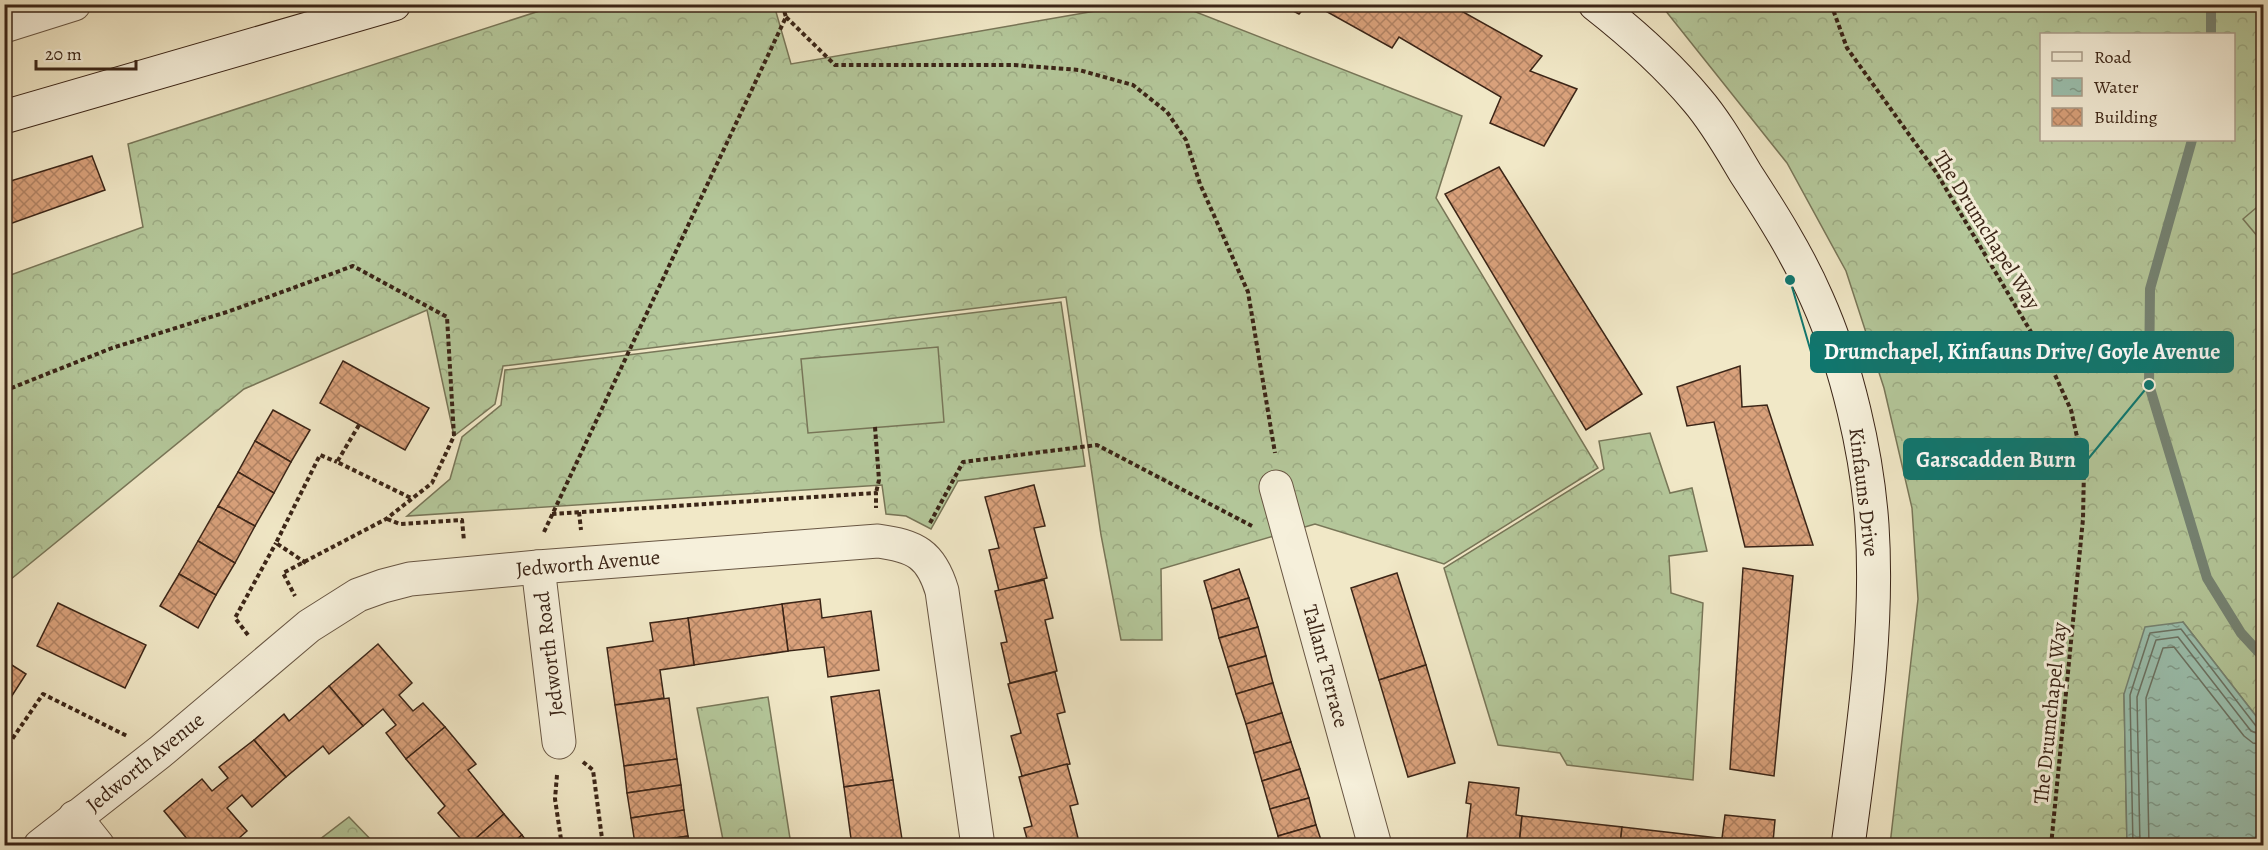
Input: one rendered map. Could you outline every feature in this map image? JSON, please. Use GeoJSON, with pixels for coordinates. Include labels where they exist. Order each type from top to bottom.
{"type":"FeatureCollection","features":[{"type":"Feature","properties":{"kind":"street"},"geometry":{"type":"LineString","coordinates":[[4,26],[74,4]]}},
{"type":"Feature","properties":{"kind":"street"},"geometry":{"type":"LineString","coordinates":[[4,117],[394,4]]}},
{"type":"Feature","properties":{"kind":"street","name":"Kinfauns Drive"},"geometry":{"type":"LineString","coordinates":[[1595,4],[1637,38],[1704,110],[1778,224],[1818,300],[1841,366],[1863,454],[1872,524],[1874,594],[1866,712],[1848,846]]}},
{"type":"Feature","properties":{"kind":"street","name":"Tallant Terrace"},"geometry":{"type":"LineString","coordinates":[[1276,487],[1375,846]]}},
{"type":"Feature","properties":{"kind":"street","name":"Jedworth Avenue"},"geometry":{"type":"LineString","coordinates":[[40,846],[160,752],[309,626],[358,596],[410,579],[538,567],[878,540],[916,550]]}},
{"type":"Feature","properties":{"kind":"street"},"geometry":{"type":"LineString","coordinates":[[916,550],[927,559],[937,573],[942,591],[978,846]]}},
{"type":"Feature","properties":{"kind":"street","name":"Jedworth Road"},"geometry":{"type":"LineString","coordinates":[[538,567],[559,742]]}},
{"type":"Feature","properties":{"kind":"street"},"geometry":{"type":"LineString","coordinates":[[75,817],[98,846]]}},
{"type":"Feature","properties":{"kind":"path"},"geometry":{"type":"LineString","coordinates":[[782,4],[786,17],[835,65],[1014,66],[1079,70],[1133,86],[1167,112],[1186,140],[1200,184],[1248,292],[1277,467],[1276,487]]}},
{"type":"Feature","properties":{"kind":"path","name":"The Drumchapel Way"},"geometry":{"type":"LineString","coordinates":[[1831,4],[1847,48],[1936,172],[2024,318],[2050,364],[2071,410],[2084,468],[2083,519],[2051,846]]}},
{"type":"Feature","properties":{"kind":"path"},"geometry":{"type":"LineString","coordinates":[[538,567],[536,550],[552,514],[786,17]]}},
{"type":"Feature","properties":{"kind":"path"},"geometry":{"type":"LineString","coordinates":[[4,391],[112,348],[230,311],[353,266],[447,318],[454,436],[432,483],[414,500],[386,519],[306,563],[283,573],[309,626]]}},
{"type":"Feature","properties":{"kind":"path"},"geometry":{"type":"LineString","coordinates":[[337,462],[359,425]]}},
{"type":"Feature","properties":{"kind":"path"},"geometry":{"type":"LineString","coordinates":[[875,427],[879,480],[876,493],[878,540]]}},
{"type":"Feature","properties":{"kind":"path"},"geometry":{"type":"LineString","coordinates":[[916,550],[963,462],[1097,445],[1260,530]]}},
{"type":"Feature","properties":{"kind":"path"},"geometry":{"type":"LineString","coordinates":[[268,660],[235,618],[320,455],[414,500]]}},
{"type":"Feature","properties":{"kind":"path"},"geometry":{"type":"LineString","coordinates":[[552,514],[876,493]]}},
{"type":"Feature","properties":{"kind":"path"},"geometry":{"type":"LineString","coordinates":[[386,519],[400,524],[462,520]]}},
{"type":"Feature","properties":{"kind":"path"},"geometry":{"type":"LineString","coordinates":[[276,543],[306,563]]}},
{"type":"Feature","properties":{"kind":"path"},"geometry":{"type":"LineString","coordinates":[[4,751],[43,693],[160,752]]}},
{"type":"Feature","properties":{"kind":"path"},"geometry":{"type":"LineString","coordinates":[[559,742],[555,799],[562,846]]}},
{"type":"Feature","properties":{"kind":"path"},"geometry":{"type":"LineString","coordinates":[[559,742],[593,770],[603,846]]}},
{"type":"Feature","properties":{"kind":"green space"},"geometry":{"type":"Polygon","coordinates":[[[558,5],[774,5],[791,64],[1130,5],[1178,5],[1462,116],[1436,198],[1598,468],[1444,564],[1315,524],[1161,569],[1162,640],[1121,640],[1101,535],[1066,297],[503,366],[495,404],[454,436],[427,310],[244,389],[5,584],[5,277],[143,227],[128,144],[558,5]]]}},
{"type":"Feature","properties":{"kind":"green space"},"geometry":{"type":"Polygon","coordinates":[[[1661,5],[2263,5],[2263,725],[2183,622],[2124,694],[2127,845],[1890,845],[1918,599],[1912,508],[1884,388],[1846,271],[1787,163],[1661,5]]]}},
{"type":"Feature","properties":{"kind":"green space"},"geometry":{"type":"Polygon","coordinates":[[[2263,202],[2263,243],[2243,219],[2263,202]]]}},
{"type":"Feature","properties":{"kind":"green space"},"geometry":{"type":"Polygon","coordinates":[[[1061,302],[1085,466],[958,481],[931,529],[906,516],[886,514],[882,485],[407,516],[450,479],[462,437],[501,405],[505,370],[1061,302]]]}},
{"type":"Feature","properties":{"kind":"green space"},"geometry":{"type":"Polygon","coordinates":[[[938,347],[944,422],[808,433],[801,359],[938,347]]]}},
{"type":"Feature","properties":{"kind":"green space"},"geometry":{"type":"Polygon","coordinates":[[[1650,433],[1670,493],[1692,488],[1707,551],[1669,556],[1671,593],[1703,603],[1693,780],[1567,765],[1560,753],[1498,745],[1444,568],[1604,469],[1599,441],[1650,433]]]}},
{"type":"Feature","properties":{"kind":"green space"},"geometry":{"type":"Polygon","coordinates":[[[768,697],[791,845],[724,845],[697,708],[768,697]]]}},
{"type":"Feature","properties":{"kind":"green space"},"geometry":{"type":"Polygon","coordinates":[[[349,817],[376,845],[323,845],[319,840],[349,817]]]}},
{"type":"Feature","properties":{"kind":"water"},"geometry":{"type":"Polygon","coordinates":[[[2183,622],[2263,725],[2263,845],[2127,845],[2124,694],[2145,627],[2183,622]]]}},
{"type":"Feature","properties":{"kind":"building"},"geometry":{"type":"Polygon","coordinates":[[[1280,4],[1308,4],[1299,14],[1280,4]]]}},
{"type":"Feature","properties":{"kind":"building"},"geometry":{"type":"Polygon","coordinates":[[[1313,4],[1449,4],[1542,56],[1530,71],[1577,89],[1544,146],[1490,123],[1501,97],[1399,37],[1392,48],[1313,4]]]}},
{"type":"Feature","properties":{"kind":"building"},"geometry":{"type":"Polygon","coordinates":[[[92,156],[105,190],[4,226],[4,183],[92,156]]]}},
{"type":"Feature","properties":{"kind":"building"},"geometry":{"type":"Polygon","coordinates":[[[1499,167],[1642,394],[1586,430],[1445,194],[1499,167]]]}},
{"type":"Feature","properties":{"kind":"building"},"geometry":{"type":"Polygon","coordinates":[[[343,361],[429,408],[405,450],[320,403],[343,361]]]}},
{"type":"Feature","properties":{"kind":"building"},"geometry":{"type":"Polygon","coordinates":[[[1740,366],[1742,407],[1767,405],[1813,545],[1745,547],[1714,422],[1687,426],[1677,387],[1740,366]]]}},
{"type":"Feature","properties":{"kind":"building"},"geometry":{"type":"Polygon","coordinates":[[[273,410],[310,430],[291,462],[255,441],[273,410]]]}},
{"type":"Feature","properties":{"kind":"building"},"geometry":{"type":"Polygon","coordinates":[[[255,441],[291,462],[274,493],[238,472],[255,441]]]}},
{"type":"Feature","properties":{"kind":"building"},"geometry":{"type":"Polygon","coordinates":[[[238,472],[274,493],[255,526],[218,506],[238,472]]]}},
{"type":"Feature","properties":{"kind":"building"},"geometry":{"type":"Polygon","coordinates":[[[1034,485],[1045,526],[1034,528],[1047,578],[999,591],[989,550],[999,548],[985,497],[1034,485]]]}},
{"type":"Feature","properties":{"kind":"building"},"geometry":{"type":"Polygon","coordinates":[[[218,506],[255,526],[235,563],[198,541],[218,506]]]}},
{"type":"Feature","properties":{"kind":"building"},"geometry":{"type":"Polygon","coordinates":[[[198,541],[235,563],[216,595],[179,574],[198,541]]]}},
{"type":"Feature","properties":{"kind":"building"},"geometry":{"type":"Polygon","coordinates":[[[1743,568],[1793,576],[1774,776],[1730,769],[1743,568]]]}},
{"type":"Feature","properties":{"kind":"building"},"geometry":{"type":"Polygon","coordinates":[[[1239,569],[1249,598],[1212,609],[1204,581],[1239,569]]]}},
{"type":"Feature","properties":{"kind":"building"},"geometry":{"type":"Polygon","coordinates":[[[1397,573],[1426,665],[1379,680],[1351,588],[1397,573]]]}},
{"type":"Feature","properties":{"kind":"building"},"geometry":{"type":"Polygon","coordinates":[[[179,574],[216,595],[198,628],[160,606],[179,574]]]}},
{"type":"Feature","properties":{"kind":"building"},"geometry":{"type":"Polygon","coordinates":[[[1044,580],[1053,618],[1045,620],[1057,671],[1010,683],[1001,643],[1007,642],[995,591],[1044,580]]]}},
{"type":"Feature","properties":{"kind":"building"},"geometry":{"type":"Polygon","coordinates":[[[1249,598],[1258,627],[1219,638],[1212,609],[1249,598]]]}},
{"type":"Feature","properties":{"kind":"building"},"geometry":{"type":"Polygon","coordinates":[[[820,599],[822,618],[871,611],[879,670],[828,677],[824,647],[788,651],[782,604],[820,599]]]}},
{"type":"Feature","properties":{"kind":"building"},"geometry":{"type":"Polygon","coordinates":[[[58,603],[146,645],[125,688],[37,646],[58,603]]]}},
{"type":"Feature","properties":{"kind":"building"},"geometry":{"type":"Polygon","coordinates":[[[782,604],[788,651],[694,665],[688,618],[782,604]]]}},
{"type":"Feature","properties":{"kind":"building"},"geometry":{"type":"Polygon","coordinates":[[[688,618],[694,665],[660,670],[664,698],[615,705],[607,648],[653,641],[650,623],[688,618]]]}},
{"type":"Feature","properties":{"kind":"building"},"geometry":{"type":"Polygon","coordinates":[[[1258,627],[1266,656],[1228,667],[1219,638],[1258,627]]]}},
{"type":"Feature","properties":{"kind":"building"},"geometry":{"type":"Polygon","coordinates":[[[378,644],[412,683],[399,695],[413,711],[423,703],[445,727],[406,759],[386,733],[396,725],[383,709],[363,726],[329,686],[378,644]]]}},
{"type":"Feature","properties":{"kind":"building"},"geometry":{"type":"Polygon","coordinates":[[[1266,656],[1273,683],[1236,694],[1228,667],[1266,656]]]}},
{"type":"Feature","properties":{"kind":"building"},"geometry":{"type":"Polygon","coordinates":[[[4,660],[26,674],[6,705],[4,704],[4,660]]]}},
{"type":"Feature","properties":{"kind":"building"},"geometry":{"type":"Polygon","coordinates":[[[1426,665],[1455,763],[1408,777],[1379,680],[1426,665]]]}},
{"type":"Feature","properties":{"kind":"building"},"geometry":{"type":"Polygon","coordinates":[[[1055,672],[1065,712],[1057,714],[1070,764],[1022,776],[1011,736],[1021,733],[1008,684],[1055,672]]]}},
{"type":"Feature","properties":{"kind":"building"},"geometry":{"type":"Polygon","coordinates":[[[1273,683],[1282,713],[1246,724],[1236,694],[1273,683]]]}},
{"type":"Feature","properties":{"kind":"building"},"geometry":{"type":"Polygon","coordinates":[[[329,686],[363,726],[329,754],[323,746],[286,777],[254,740],[284,714],[289,721],[329,686]]]}},
{"type":"Feature","properties":{"kind":"building"},"geometry":{"type":"Polygon","coordinates":[[[879,690],[893,780],[844,787],[831,697],[879,690]]]}},
{"type":"Feature","properties":{"kind":"building"},"geometry":{"type":"Polygon","coordinates":[[[669,698],[677,759],[624,766],[615,705],[669,698]]]}},
{"type":"Feature","properties":{"kind":"building"},"geometry":{"type":"Polygon","coordinates":[[[1282,713],[1291,742],[1254,753],[1246,724],[1282,713]]]}},
{"type":"Feature","properties":{"kind":"building"},"geometry":{"type":"Polygon","coordinates":[[[445,727],[476,764],[468,770],[504,814],[467,846],[438,813],[445,806],[406,759],[445,727]]]}},
{"type":"Feature","properties":{"kind":"building"},"geometry":{"type":"Polygon","coordinates":[[[254,740],[286,777],[252,807],[242,795],[227,808],[247,831],[230,846],[193,846],[164,811],[202,779],[212,791],[228,778],[219,767],[254,740]]]}},
{"type":"Feature","properties":{"kind":"building"},"geometry":{"type":"Polygon","coordinates":[[[1291,742],[1300,769],[1262,781],[1254,753],[1291,742]]]}},
{"type":"Feature","properties":{"kind":"building"},"geometry":{"type":"Polygon","coordinates":[[[677,759],[681,785],[627,793],[624,766],[677,759]]]}},
{"type":"Feature","properties":{"kind":"building"},"geometry":{"type":"Polygon","coordinates":[[[1067,764],[1078,804],[1070,806],[1080,846],[1029,846],[1024,828],[1032,826],[1019,777],[1067,764]]]}},
{"type":"Feature","properties":{"kind":"building"},"geometry":{"type":"Polygon","coordinates":[[[1300,769],[1309,798],[1270,809],[1262,781],[1300,769]]]}},
{"type":"Feature","properties":{"kind":"building"},"geometry":{"type":"Polygon","coordinates":[[[893,780],[903,846],[852,846],[844,787],[893,780]]]}},
{"type":"Feature","properties":{"kind":"building"},"geometry":{"type":"Polygon","coordinates":[[[1469,782],[1519,788],[1516,815],[1522,816],[1519,846],[1466,846],[1471,804],[1466,803],[1469,782]]]}},
{"type":"Feature","properties":{"kind":"building"},"geometry":{"type":"Polygon","coordinates":[[[681,785],[684,810],[631,818],[627,793],[681,785]]]}},
{"type":"Feature","properties":{"kind":"building"},"geometry":{"type":"Polygon","coordinates":[[[1309,798],[1316,825],[1278,836],[1270,809],[1309,798]]]}},
{"type":"Feature","properties":{"kind":"building"},"geometry":{"type":"Polygon","coordinates":[[[684,810],[688,836],[635,844],[631,818],[684,810]]]}},
{"type":"Feature","properties":{"kind":"building"},"geometry":{"type":"Polygon","coordinates":[[[504,814],[522,835],[509,846],[467,846],[504,814]]]}},
{"type":"Feature","properties":{"kind":"building"},"geometry":{"type":"Polygon","coordinates":[[[1725,815],[1775,820],[1773,842],[1765,842],[1765,846],[1717,846],[1718,838],[1722,838],[1725,815]]]}},
{"type":"Feature","properties":{"kind":"building"},"geometry":{"type":"Polygon","coordinates":[[[1522,816],[1622,827],[1620,846],[1519,846],[1522,816]]]}},
{"type":"Feature","properties":{"kind":"building"},"geometry":{"type":"Polygon","coordinates":[[[1316,825],[1323,846],[1281,846],[1278,836],[1316,825]]]}},
{"type":"Feature","properties":{"kind":"building"},"geometry":{"type":"Polygon","coordinates":[[[1622,827],[1718,838],[1717,846],[1620,846],[1622,827]]]}},
{"type":"Feature","properties":{"kind":"building"},"geometry":{"type":"Polygon","coordinates":[[[522,835],[530,846],[509,846],[522,835]]]}},
{"type":"Feature","properties":{"kind":"building"},"geometry":{"type":"Polygon","coordinates":[[[688,836],[690,846],[635,846],[635,844],[688,836]]]}},
{"type":"Feature","properties":{"kind":"waterway"},"geometry":{"type":"LineString","coordinates":[[2211,4],[2211,33]]}},
{"type":"Feature","properties":{"kind":"waterway"},"geometry":{"type":"LineString","coordinates":[[2192,141],[2150,289],[2149,385],[2207,578],[2241,633],[2264,658]]}},
{"type":"Feature","properties":{"kind":"place","name":"Drumchapel, Kinfauns Drive/ Goyle Avenue"},"geometry":{"type":"Point","coordinates":[1790,280]}},
{"type":"Feature","properties":{"kind":"place","name":"Garscadden Burn"},"geometry":{"type":"Point","coordinates":[2149,385]}}]}
